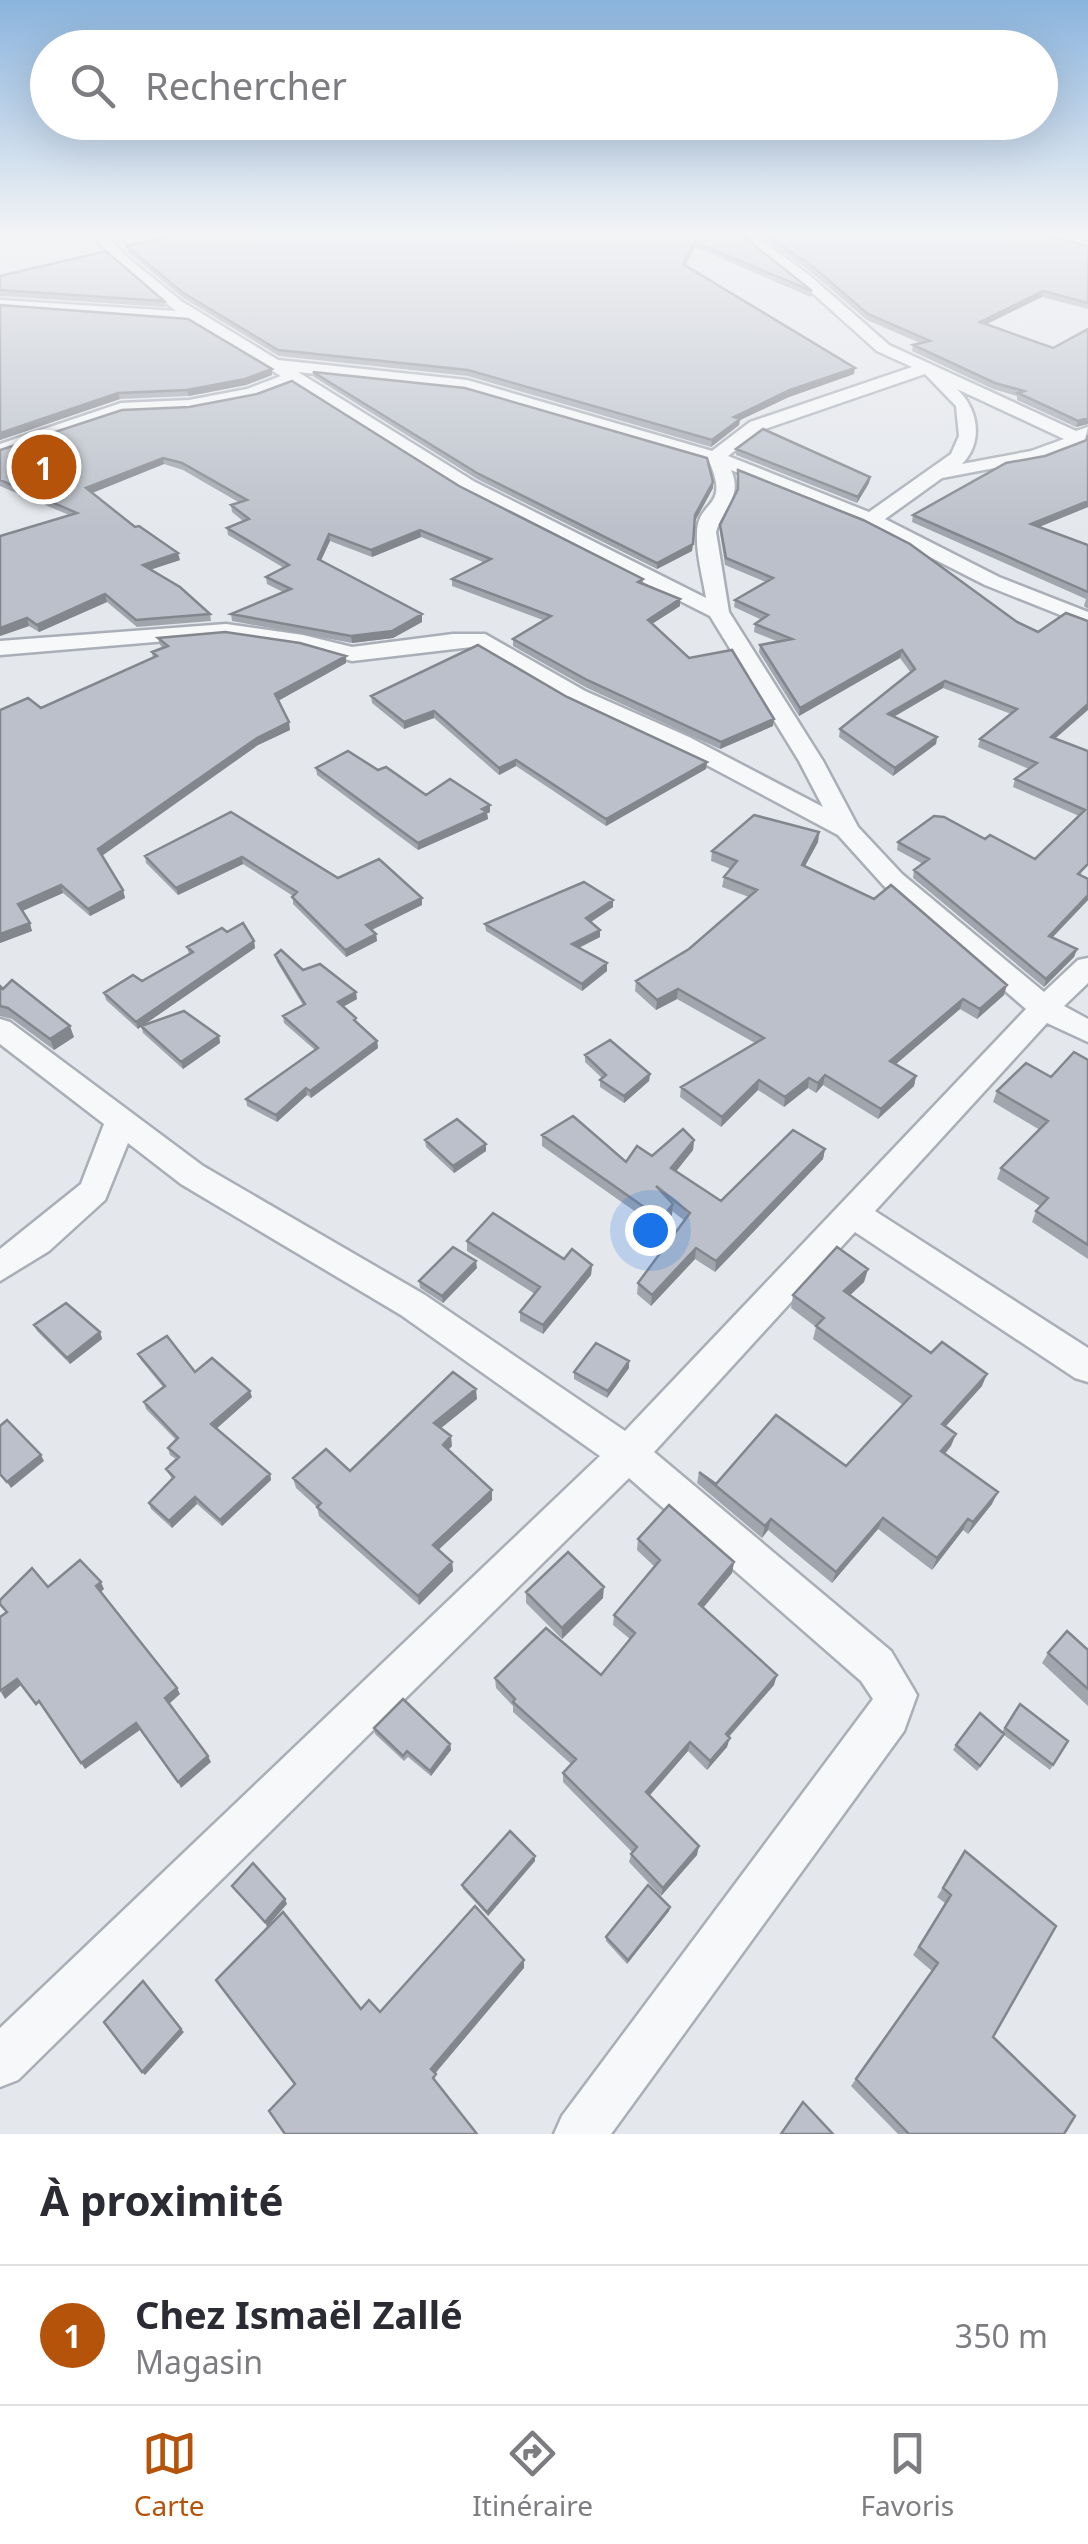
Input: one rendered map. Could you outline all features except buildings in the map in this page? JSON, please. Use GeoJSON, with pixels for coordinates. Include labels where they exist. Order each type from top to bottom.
{"type":"FeatureCollection","features":[{"type":"Feature","properties":{"kind":"street"},"geometry":{"type":"LineString","coordinates":[[216,333],[275,365],[431,465],[555,533],[718,612]]}},
{"type":"Feature","properties":{"kind":"street"},"geometry":{"type":"LineString","coordinates":[[865,333],[882,348],[928,371],[1083,435]]}},
{"type":"Feature","properties":{"kind":"street"},"geometry":{"type":"LineString","coordinates":[[275,365],[467,384],[716,458],[870,518],[992,581],[1088,620]]}},
{"type":"Feature","properties":{"kind":"street"},"geometry":{"type":"LineString","coordinates":[[716,458],[756,426],[840,400],[877,382],[928,371]]}},
{"type":"Feature","properties":{"kind":"street"},"geometry":{"type":"LineString","coordinates":[[870,518],[959,457],[968,436],[964,406],[928,371]]}},
{"type":"Feature","properties":{"kind":"street"},"geometry":{"type":"LineString","coordinates":[[0,450],[121,408],[189,405],[251,392],[293,377]]}},
{"type":"Feature","properties":{"kind":"street"},"geometry":{"type":"LineString","coordinates":[[938,474],[1038,456],[1083,435]]}},
{"type":"Feature","properties":{"kind":"street"},"geometry":{"type":"LineString","coordinates":[[716,458],[727,482],[726,498],[710,518],[706,532],[718,612],[811,761],[847,830],[893,880],[1044,1008],[1088,1032]]}},
{"type":"Feature","properties":{"kind":"street"},"geometry":{"type":"LineString","coordinates":[[0,648],[226,630],[304,641],[352,654],[453,640],[485,640],[577,696],[680,742],[847,830]]}},
{"type":"Feature","properties":{"kind":"street"},"geometry":{"type":"LineString","coordinates":[[0,2062],[628,1454],[1044,1008],[1088,967]]}},
{"type":"Feature","properties":{"kind":"street"},"geometry":{"type":"LineString","coordinates":[[0,1028],[192,1175],[412,1305],[628,1454],[876,1666],[896,1695],[888,1716],[580,2134]]}},
{"type":"Feature","properties":{"kind":"street"},"geometry":{"type":"LineString","coordinates":[[0,1267],[37,1242],[94,1191],[120,1120]]}},
{"type":"Feature","properties":{"kind":"street"},"geometry":{"type":"LineString","coordinates":[[852,1213],[1088,1367]]}},
{"type":"Feature","properties":{"kind":"place","name":"Chez Ismaël Zallé"},"geometry":{"type":"Point","coordinates":[44,467]}}]}
